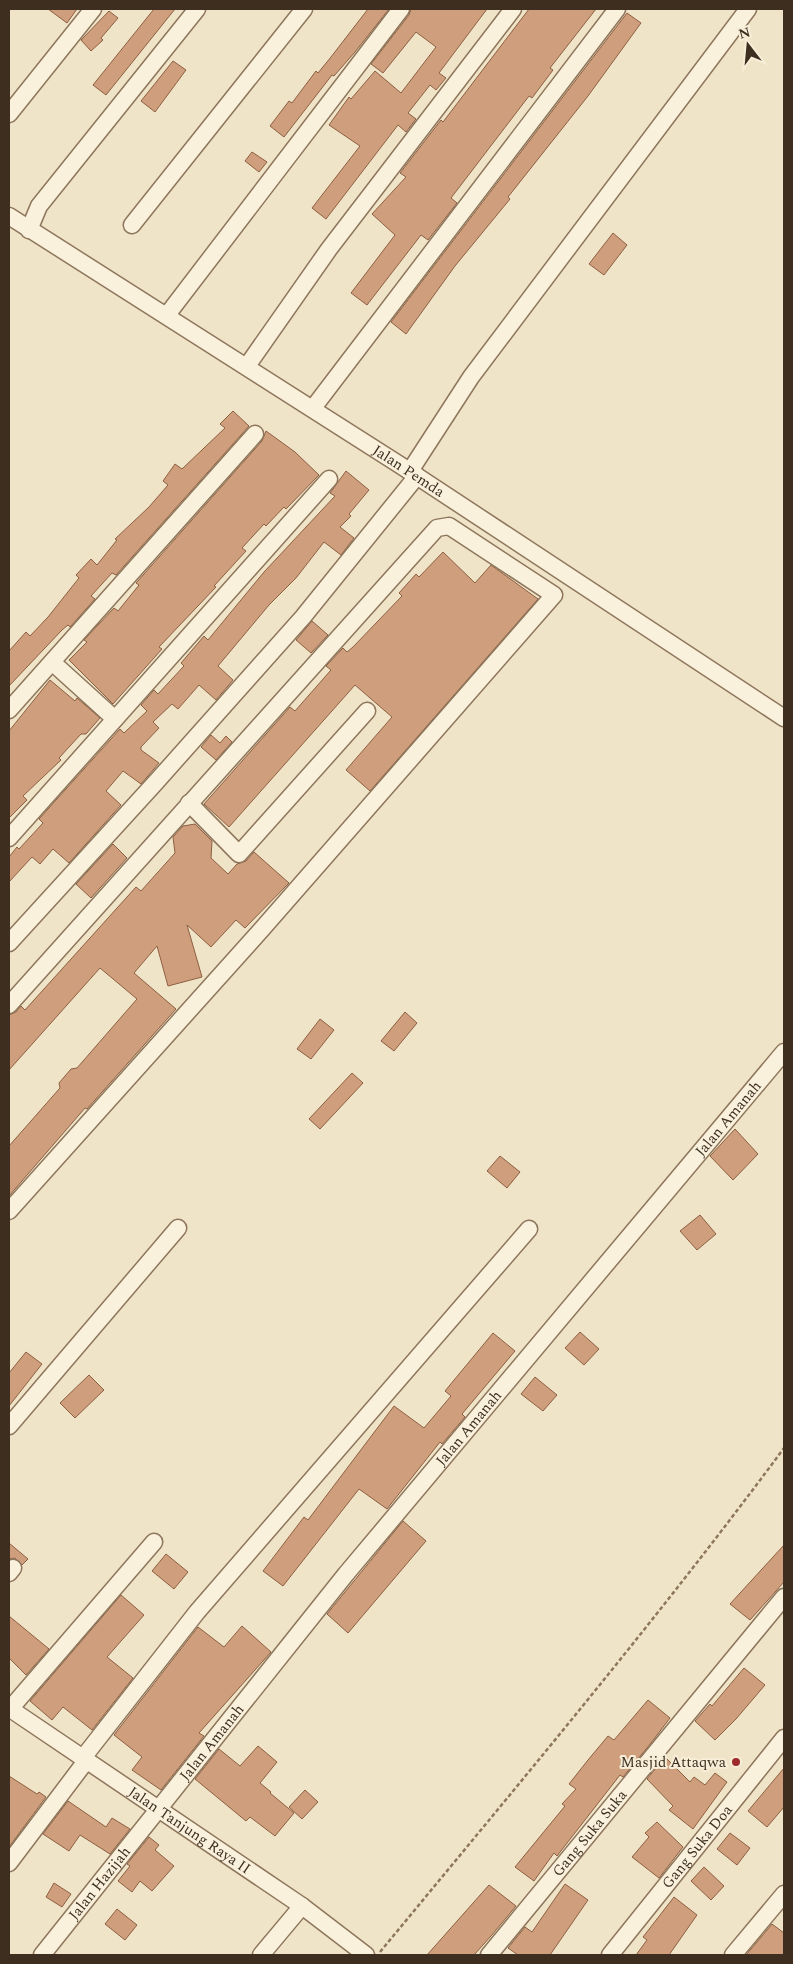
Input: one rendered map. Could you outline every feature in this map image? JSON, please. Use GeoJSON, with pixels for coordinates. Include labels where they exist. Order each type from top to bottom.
{"type":"FeatureCollection","features":[{"type":"Feature","properties":{"kind":"street"},"geometry":{"type":"LineString","coordinates":[[9,114],[93,9]]}},
{"type":"Feature","properties":{"kind":"street"},"geometry":{"type":"LineString","coordinates":[[29,230],[39,206],[197,9]]}},
{"type":"Feature","properties":{"kind":"street"},"geometry":{"type":"LineString","coordinates":[[132,225],[304,9]]}},
{"type":"Feature","properties":{"kind":"street"},"geometry":{"type":"LineString","coordinates":[[167,315],[401,9]]}},
{"type":"Feature","properties":{"kind":"street"},"geometry":{"type":"LineString","coordinates":[[247,366],[329,249],[513,9]]}},
{"type":"Feature","properties":{"kind":"street"},"geometry":{"type":"LineString","coordinates":[[313,408],[617,9]]}},
{"type":"Feature","properties":{"kind":"street"},"geometry":{"type":"LineString","coordinates":[[9,943],[303,617],[413,474],[470,377],[748,9]]}},
{"type":"Feature","properties":{"kind":"street","name":"Jalan Pemda"},"geometry":{"type":"LineString","coordinates":[[9,216],[313,408],[784,718]]}},
{"type":"Feature","properties":{"kind":"street"},"geometry":{"type":"LineString","coordinates":[[9,710],[255,434]]}},
{"type":"Feature","properties":{"kind":"street"},"geometry":{"type":"LineString","coordinates":[[9,838],[329,479]]}},
{"type":"Feature","properties":{"kind":"street"},"geometry":{"type":"LineString","coordinates":[[9,1006],[437,528],[448,526],[554,595],[255,936],[9,1211]]}},
{"type":"Feature","properties":{"kind":"street"},"geometry":{"type":"LineString","coordinates":[[52,662],[115,719]]}},
{"type":"Feature","properties":{"kind":"street"},"geometry":{"type":"LineString","coordinates":[[189,803],[239,854],[367,711]]}},
{"type":"Feature","properties":{"kind":"street","name":"Jalan Amanah"},"geometry":{"type":"LineString","coordinates":[[157,1809],[390,1520],[784,1052]]}},
{"type":"Feature","properties":{"kind":"street"},"geometry":{"type":"LineString","coordinates":[[9,1426],[178,1228]]}},
{"type":"Feature","properties":{"kind":"street"},"geometry":{"type":"LineString","coordinates":[[9,1864],[84,1760],[197,1612],[529,1229]]}},
{"type":"Feature","properties":{"kind":"street"},"geometry":{"type":"LineString","coordinates":[[9,1709],[154,1542]]}},
{"type":"Feature","properties":{"kind":"street","name":"Gang Suka Suka"},"geometry":{"type":"LineString","coordinates":[[489,1955],[784,1597]]}},
{"type":"Feature","properties":{"kind":"street","name":"Jalan Tanjung Raya II"},"geometry":{"type":"LineString","coordinates":[[9,1709],[302,1906],[366,1955]]}},
{"type":"Feature","properties":{"kind":"street","name":"Gang Suka Doa"},"geometry":{"type":"LineString","coordinates":[[610,1955],[784,1738]]}},
{"type":"Feature","properties":{"kind":"street","name":"Jalan Hazijah"},"geometry":{"type":"LineString","coordinates":[[42,1955],[157,1809]]}},
{"type":"Feature","properties":{"kind":"street"},"geometry":{"type":"LineString","coordinates":[[733,1955],[784,1894]]}},
{"type":"Feature","properties":{"kind":"street"},"geometry":{"type":"LineString","coordinates":[[261,1955],[302,1906]]}},
{"type":"Feature","properties":{"kind":"path"},"geometry":{"type":"LineString","coordinates":[[378,1955],[616,1665],[716,1540],[784,1448]]}},
{"type":"Feature","properties":{"kind":"building"},"geometry":{"type":"Polygon","coordinates":[[[48,9],[77,9],[67,23],[48,9]]]}},
{"type":"Feature","properties":{"kind":"building"},"geometry":{"type":"Polygon","coordinates":[[[154,9],[175,9],[106,95],[93,85],[154,9]]]}},
{"type":"Feature","properties":{"kind":"building"},"geometry":{"type":"Polygon","coordinates":[[[368,9],[389,9],[355,52],[334,76],[332,75],[284,137],[270,126],[289,101],[292,103],[316,71],[318,73],[368,9]]]}},
{"type":"Feature","properties":{"kind":"building"},"geometry":{"type":"Polygon","coordinates":[[[411,9],[487,9],[439,73],[446,78],[436,90],[430,85],[408,113],[416,119],[406,132],[398,125],[326,219],[312,208],[360,146],[329,125],[349,97],[351,99],[375,71],[401,93],[436,47],[416,32],[383,73],[371,64],[409,15],[411,9]]]}},
{"type":"Feature","properties":{"kind":"building"},"geometry":{"type":"Polygon","coordinates":[[[529,9],[596,9],[550,68],[553,70],[532,98],[529,96],[451,198],[457,203],[428,240],[421,235],[367,305],[351,293],[395,235],[372,214],[406,177],[400,173],[441,120],[443,122],[529,9]]]}},
{"type":"Feature","properties":{"kind":"building"},"geometry":{"type":"Polygon","coordinates":[[[109,11],[118,18],[101,38],[103,40],[91,51],[81,40],[109,11]]]}},
{"type":"Feature","properties":{"kind":"building"},"geometry":{"type":"Polygon","coordinates":[[[627,13],[641,23],[588,96],[508,197],[510,199],[455,266],[406,334],[391,322],[627,13]]]}},
{"type":"Feature","properties":{"kind":"building"},"geometry":{"type":"Polygon","coordinates":[[[173,61],[186,70],[155,112],[141,101],[173,61]]]}},
{"type":"Feature","properties":{"kind":"building"},"geometry":{"type":"Polygon","coordinates":[[[252,152],[267,162],[259,172],[245,161],[252,152]]]}},
{"type":"Feature","properties":{"kind":"building"},"geometry":{"type":"Polygon","coordinates":[[[613,233],[627,245],[604,275],[589,264],[613,233]]]}},
{"type":"Feature","properties":{"kind":"building"},"geometry":{"type":"Polygon","coordinates":[[[233,411],[249,426],[116,575],[112,573],[91,596],[95,599],[70,627],[68,625],[62,630],[9,686],[9,651],[26,632],[30,636],[48,617],[79,578],[76,575],[91,559],[97,565],[117,540],[115,539],[149,507],[168,485],[163,481],[175,464],[182,469],[225,428],[220,424],[233,411]]]}},
{"type":"Feature","properties":{"kind":"building"},"geometry":{"type":"Polygon","coordinates":[[[266,431],[295,452],[319,475],[286,509],[284,507],[266,526],[264,524],[242,548],[246,551],[214,586],[216,587],[159,647],[162,649],[113,704],[69,660],[87,642],[84,640],[114,608],[118,611],[139,585],[136,583],[262,441],[266,431]]]}},
{"type":"Feature","properties":{"kind":"building"},"geometry":{"type":"Polygon","coordinates":[[[346,471],[369,490],[349,514],[351,516],[340,527],[354,538],[341,555],[324,542],[296,578],[269,605],[218,666],[233,680],[216,700],[199,685],[178,709],[172,704],[153,722],[159,728],[141,747],[141,750],[159,763],[141,784],[123,771],[106,791],[121,805],[69,863],[53,849],[40,864],[32,857],[9,882],[9,857],[43,823],[39,819],[120,729],[124,733],[147,711],[141,705],[154,690],[158,694],[184,666],[181,663],[204,636],[208,640],[264,572],[335,496],[330,493],[346,471]]]}},
{"type":"Feature","properties":{"kind":"building"},"geometry":{"type":"Polygon","coordinates":[[[443,552],[475,583],[491,565],[538,599],[370,791],[346,770],[392,717],[355,685],[229,827],[204,804],[290,707],[295,711],[331,670],[326,666],[343,648],[347,652],[353,647],[402,596],[399,593],[416,574],[419,577],[443,552]]]}},
{"type":"Feature","properties":{"kind":"building"},"geometry":{"type":"Polygon","coordinates":[[[312,621],[328,635],[311,653],[296,640],[312,621]]]}},
{"type":"Feature","properties":{"kind":"building"},"geometry":{"type":"Polygon","coordinates":[[[50,680],[75,701],[77,698],[100,718],[86,734],[81,734],[59,758],[61,760],[23,796],[27,800],[9,818],[9,731],[50,680]]]}},
{"type":"Feature","properties":{"kind":"building"},"geometry":{"type":"Polygon","coordinates":[[[211,735],[220,743],[226,736],[232,742],[216,760],[201,747],[211,735]]]}},
{"type":"Feature","properties":{"kind":"building"},"geometry":{"type":"Polygon","coordinates":[[[195,824],[212,841],[211,858],[228,874],[237,864],[246,861],[254,852],[289,883],[245,928],[236,920],[211,947],[187,925],[202,977],[168,986],[157,946],[134,973],[176,1009],[87,1109],[85,1108],[9,1196],[9,1146],[60,1088],[59,1083],[71,1069],[77,1068],[137,999],[100,968],[9,1070],[9,1015],[16,1012],[21,1006],[25,1010],[136,887],[141,891],[175,853],[173,837],[183,826],[195,824]]]}},
{"type":"Feature","properties":{"kind":"building"},"geometry":{"type":"Polygon","coordinates":[[[113,844],[127,858],[91,898],[76,884],[113,844]]]}},
{"type":"Feature","properties":{"kind":"building"},"geometry":{"type":"Polygon","coordinates":[[[405,1012],[417,1023],[394,1051],[381,1041],[405,1012]]]}},
{"type":"Feature","properties":{"kind":"building"},"geometry":{"type":"Polygon","coordinates":[[[320,1019],[334,1030],[311,1059],[297,1049],[320,1019]]]}},
{"type":"Feature","properties":{"kind":"building"},"geometry":{"type":"Polygon","coordinates":[[[352,1073],[363,1083],[320,1129],[309,1119],[352,1073]]]}},
{"type":"Feature","properties":{"kind":"building"},"geometry":{"type":"Polygon","coordinates":[[[735,1129],[758,1154],[733,1180],[710,1156],[735,1129]]]}},
{"type":"Feature","properties":{"kind":"building"},"geometry":{"type":"Polygon","coordinates":[[[500,1156],[520,1172],[507,1188],[487,1171],[500,1156]]]}},
{"type":"Feature","properties":{"kind":"building"},"geometry":{"type":"Polygon","coordinates":[[[700,1215],[716,1234],[697,1250],[680,1231],[700,1215]]]}},
{"type":"Feature","properties":{"kind":"building"},"geometry":{"type":"Polygon","coordinates":[[[580,1332],[599,1349],[584,1365],[565,1348],[580,1332]]]}},
{"type":"Feature","properties":{"kind":"building"},"geometry":{"type":"Polygon","coordinates":[[[493,1333],[515,1351],[462,1414],[465,1417],[442,1444],[440,1442],[387,1509],[359,1489],[283,1586],[263,1571],[304,1517],[308,1520],[394,1406],[424,1428],[451,1396],[445,1391],[493,1333]]]}},
{"type":"Feature","properties":{"kind":"building"},"geometry":{"type":"Polygon","coordinates":[[[26,1352],[42,1364],[9,1406],[9,1373],[26,1352]]]}},
{"type":"Feature","properties":{"kind":"building"},"geometry":{"type":"Polygon","coordinates":[[[89,1375],[104,1390],[75,1418],[60,1403],[89,1375]]]}},
{"type":"Feature","properties":{"kind":"building"},"geometry":{"type":"Polygon","coordinates":[[[535,1377],[557,1395],[543,1411],[521,1394],[535,1377]]]}},
{"type":"Feature","properties":{"kind":"building"},"geometry":{"type":"Polygon","coordinates":[[[403,1521],[426,1541],[348,1633],[327,1614],[403,1521]]]}},
{"type":"Feature","properties":{"kind":"building"},"geometry":{"type":"Polygon","coordinates":[[[9,1543],[28,1559],[22,1565],[15,1558],[9,1559],[9,1543]]]}},
{"type":"Feature","properties":{"kind":"building"},"geometry":{"type":"Polygon","coordinates":[[[784,1545],[784,1582],[750,1620],[730,1604],[784,1545]]]}},
{"type":"Feature","properties":{"kind":"building"},"geometry":{"type":"Polygon","coordinates":[[[166,1554],[188,1572],[174,1589],[152,1571],[166,1554]]]}},
{"type":"Feature","properties":{"kind":"building"},"geometry":{"type":"Polygon","coordinates":[[[121,1595],[144,1615],[107,1657],[133,1678],[92,1730],[63,1707],[52,1720],[30,1701],[121,1595]]]}},
{"type":"Feature","properties":{"kind":"building"},"geometry":{"type":"Polygon","coordinates":[[[9,1616],[49,1649],[26,1675],[9,1658],[9,1616]]]}},
{"type":"Feature","properties":{"kind":"building"},"geometry":{"type":"Polygon","coordinates":[[[242,1626],[271,1652],[199,1733],[204,1736],[161,1790],[132,1770],[142,1757],[114,1735],[198,1627],[224,1647],[242,1626]]]}},
{"type":"Feature","properties":{"kind":"building"},"geometry":{"type":"Polygon","coordinates":[[[744,1668],[765,1685],[715,1740],[695,1721],[710,1704],[712,1706],[744,1668]]]}},
{"type":"Feature","properties":{"kind":"building"},"geometry":{"type":"Polygon","coordinates":[[[648,1700],[670,1718],[623,1777],[620,1775],[557,1856],[554,1853],[534,1881],[515,1867],[565,1806],[562,1804],[576,1789],[569,1784],[588,1760],[608,1736],[614,1740],[648,1700]]]}},
{"type":"Feature","properties":{"kind":"building"},"geometry":{"type":"Polygon","coordinates":[[[258,1746],[277,1762],[260,1783],[294,1813],[275,1836],[250,1817],[246,1821],[195,1779],[219,1749],[240,1766],[258,1746]]]}},
{"type":"Feature","properties":{"kind":"building"},"geometry":{"type":"Polygon","coordinates":[[[665,1757],[690,1782],[694,1777],[705,1785],[715,1773],[727,1782],[693,1829],[669,1810],[673,1806],[647,1779],[665,1757]]]}},
{"type":"Feature","properties":{"kind":"building"},"geometry":{"type":"Polygon","coordinates":[[[784,1768],[784,1807],[767,1827],[748,1811],[784,1768]]]}},
{"type":"Feature","properties":{"kind":"building"},"geometry":{"type":"Polygon","coordinates":[[[9,1776],[37,1794],[39,1792],[46,1797],[9,1847],[9,1776]]]}},
{"type":"Feature","properties":{"kind":"building"},"geometry":{"type":"Polygon","coordinates":[[[305,1790],[318,1802],[302,1819],[289,1807],[305,1790]]]}},
{"type":"Feature","properties":{"kind":"building"},"geometry":{"type":"Polygon","coordinates":[[[68,1801],[106,1827],[112,1818],[130,1829],[110,1854],[80,1835],[69,1851],[43,1834],[68,1801]]]}},
{"type":"Feature","properties":{"kind":"building"},"geometry":{"type":"Polygon","coordinates":[[[657,1822],[683,1847],[659,1878],[632,1857],[649,1837],[645,1833],[657,1822]]]}},
{"type":"Feature","properties":{"kind":"building"},"geometry":{"type":"Polygon","coordinates":[[[730,1833],[750,1848],[737,1865],[717,1849],[730,1833]]]}},
{"type":"Feature","properties":{"kind":"building"},"geometry":{"type":"Polygon","coordinates":[[[149,1837],[159,1845],[155,1850],[174,1866],[152,1891],[140,1881],[132,1892],[118,1881],[130,1866],[127,1864],[149,1837]]]}},
{"type":"Feature","properties":{"kind":"building"},"geometry":{"type":"Polygon","coordinates":[[[704,1867],[724,1886],[711,1900],[691,1881],[704,1867]]]}},
{"type":"Feature","properties":{"kind":"building"},"geometry":{"type":"Polygon","coordinates":[[[54,1883],[71,1894],[62,1907],[46,1897],[54,1883]]]}},
{"type":"Feature","properties":{"kind":"building"},"geometry":{"type":"Polygon","coordinates":[[[565,1884],[588,1900],[550,1955],[518,1955],[508,1948],[525,1927],[532,1932],[565,1884]]]}},
{"type":"Feature","properties":{"kind":"building"},"geometry":{"type":"Polygon","coordinates":[[[489,1885],[516,1906],[491,1936],[474,1955],[427,1955],[489,1885]]]}},
{"type":"Feature","properties":{"kind":"building"},"geometry":{"type":"Polygon","coordinates":[[[674,1897],[697,1915],[669,1955],[636,1955],[647,1940],[643,1937],[674,1897]]]}},
{"type":"Feature","properties":{"kind":"building"},"geometry":{"type":"Polygon","coordinates":[[[117,1909],[137,1925],[125,1940],[105,1924],[117,1909]]]}},
{"type":"Feature","properties":{"kind":"building"},"geometry":{"type":"Polygon","coordinates":[[[772,1924],[784,1933],[784,1955],[746,1955],[772,1924]]]}},
{"type":"Feature","properties":{"kind":"place","name":"Masjid Attaqwa"},"geometry":{"type":"Point","coordinates":[736,1762]}}]}
